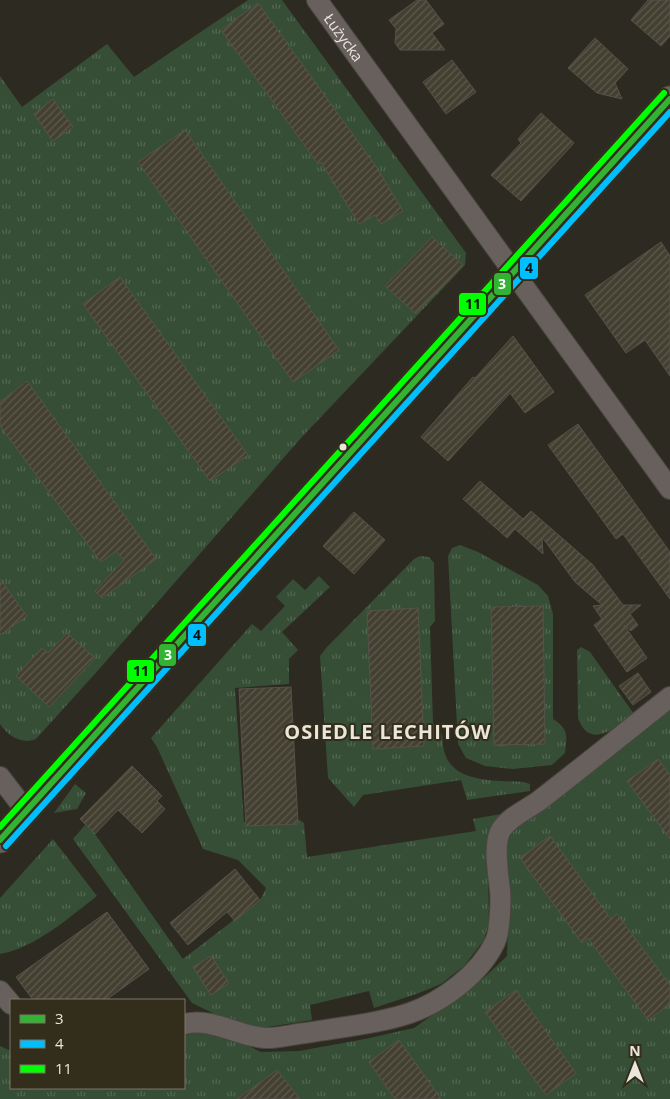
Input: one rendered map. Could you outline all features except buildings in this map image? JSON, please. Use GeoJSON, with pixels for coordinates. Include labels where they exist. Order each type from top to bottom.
{"type":"FeatureCollection","features":[{"type":"Feature","properties":{"kind":"street","name":"Łużycka"},"geometry":{"type":"LineString","coordinates":[[317,0],[670,489]]}},
{"type":"Feature","properties":{"kind":"street"},"geometry":{"type":"LineString","coordinates":[[0,840],[670,99]]}},
{"type":"Feature","properties":{"kind":"street"},"geometry":{"type":"LineString","coordinates":[[185,1024],[206,1022],[265,1038],[332,1029],[410,1013],[433,1002],[464,982],[496,941],[500,913],[497,841],[501,830],[509,821],[543,798],[670,697]]}},
{"type":"Feature","properties":{"kind":"street"},"geometry":{"type":"LineString","coordinates":[[0,777],[26,811]]}},
{"type":"Feature","properties":{"kind":"street"},"geometry":{"type":"LineString","coordinates":[[0,991],[10,1003]]}},
{"type":"Feature","properties":{"kind":"green space"},"geometry":{"type":"Polygon","coordinates":[[[248,0],[282,0],[466,253],[465,265],[301,438],[36,739],[31,741],[21,740],[11,736],[0,724],[0,76],[22,107],[107,44],[134,77],[248,0]]]}},
{"type":"Feature","properties":{"kind":"green space"},"geometry":{"type":"Polygon","coordinates":[[[460,545],[478,552],[538,585],[548,596],[553,614],[553,719],[562,726],[566,733],[565,753],[552,765],[513,769],[485,766],[466,758],[458,744],[448,556],[452,548],[460,545]]]}},
{"type":"Feature","properties":{"kind":"green space"},"geometry":{"type":"Polygon","coordinates":[[[420,556],[429,557],[434,563],[435,621],[430,627],[433,723],[442,734],[445,754],[450,764],[468,776],[478,779],[524,782],[530,784],[530,791],[467,800],[461,780],[363,795],[354,807],[328,778],[320,656],[414,559],[420,556]]]}},
{"type":"Feature","properties":{"kind":"green space"},"geometry":{"type":"Polygon","coordinates":[[[319,576],[330,587],[282,632],[298,650],[289,659],[289,684],[235,688],[244,822],[298,819],[304,823],[307,857],[476,831],[473,819],[507,813],[488,867],[489,922],[484,940],[464,966],[441,984],[374,1008],[369,991],[310,1005],[312,1020],[255,1029],[225,1019],[192,1003],[73,839],[85,825],[95,834],[183,959],[260,900],[266,888],[238,860],[203,849],[157,747],[151,738],[252,624],[261,631],[285,606],[276,597],[293,579],[305,590],[319,576]]]}},
{"type":"Feature","properties":{"kind":"green space"},"geometry":{"type":"Polygon","coordinates":[[[581,647],[590,652],[634,714],[612,730],[596,735],[589,733],[583,728],[578,718],[577,650],[581,647]]]}},
{"type":"Feature","properties":{"kind":"green space"},"geometry":{"type":"Polygon","coordinates":[[[670,708],[670,1099],[0,1099],[0,1046],[10,1051],[10,1089],[185,1089],[185,1036],[199,1030],[236,1040],[261,1052],[299,1051],[414,1028],[460,996],[487,975],[507,956],[508,929],[504,851],[511,834],[670,708]]]}},
{"type":"Feature","properties":{"kind":"green space"},"geometry":{"type":"Polygon","coordinates":[[[75,784],[86,793],[77,809],[54,813],[75,784]]]}},
{"type":"Feature","properties":{"kind":"green space"},"geometry":{"type":"Polygon","coordinates":[[[53,839],[97,896],[52,931],[27,945],[0,954],[0,898],[53,839]]]}},
{"type":"Feature","properties":{"kind":"transit line","name":"11"},"geometry":{"type":"LineString","coordinates":[[0,827],[664,93]]}},
{"type":"Feature","properties":{"kind":"transit line","name":"3"},"geometry":{"type":"LineString","coordinates":[[0,840],[670,99]]}},
{"type":"Feature","properties":{"kind":"transit line","name":"4"},"geometry":{"type":"LineString","coordinates":[[6,846],[670,112]]}},
{"type":"Feature","properties":{"kind":"district","name":"OSIEDLE LECHITÓW"},"geometry":{"type":"Point","coordinates":[388,731]}}]}
